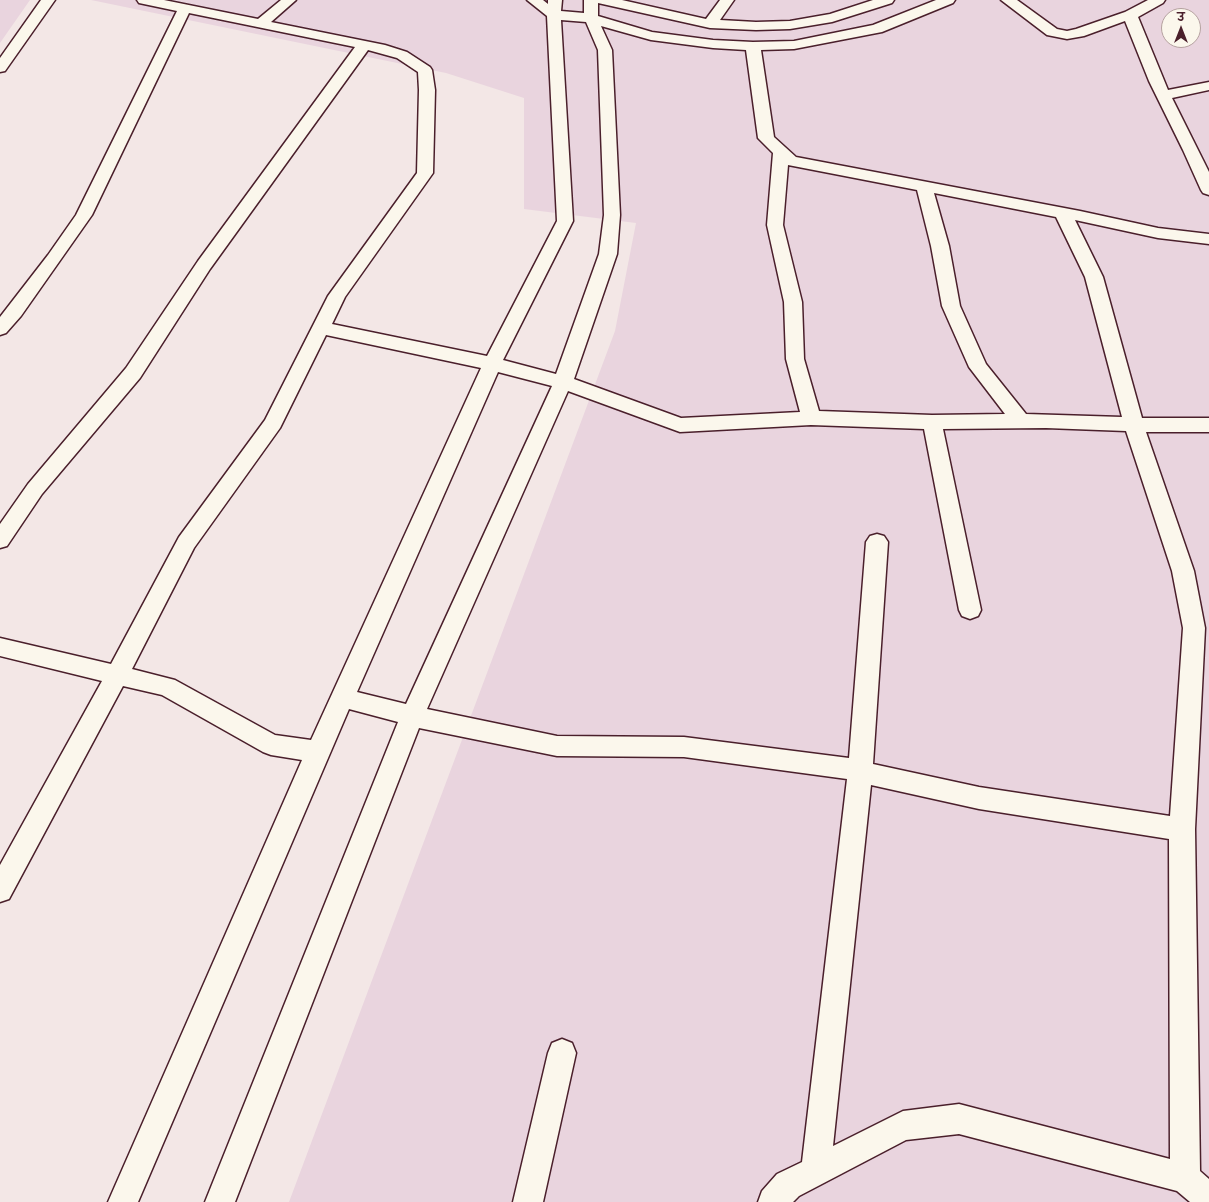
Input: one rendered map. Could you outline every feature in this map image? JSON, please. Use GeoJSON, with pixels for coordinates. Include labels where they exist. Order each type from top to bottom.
{"type":"FeatureCollection","features":[{"type":"Feature","properties":{"kind":"street"},"geometry":{"type":"LineString","coordinates":[[0,68],[48,0]]}},
{"type":"Feature","properties":{"kind":"street"},"geometry":{"type":"LineString","coordinates":[[0,890],[117,675],[186,543],[273,423],[337,296],[425,173],[427,90],[425,70],[402,55],[364,45],[144,0]]}},
{"type":"Feature","properties":{"kind":"street"},"geometry":{"type":"LineString","coordinates":[[260,24],[289,0]]}},
{"type":"Feature","properties":{"kind":"street"},"geometry":{"type":"LineString","coordinates":[[534,0],[554,7],[595,6],[710,24],[756,26],[790,25],[832,18],[883,1]]}},
{"type":"Feature","properties":{"kind":"street"},"geometry":{"type":"LineString","coordinates":[[710,24],[727,0]]}},
{"type":"Feature","properties":{"kind":"street"},"geometry":{"type":"LineString","coordinates":[[595,6],[651,36],[713,44],[753,46],[794,45],[877,29],[948,0]]}},
{"type":"Feature","properties":{"kind":"street"},"geometry":{"type":"LineString","coordinates":[[1008,0],[1052,32],[1067,35],[1079,33],[1130,15],[1158,0]]}},
{"type":"Feature","properties":{"kind":"street"},"geometry":{"type":"LineString","coordinates":[[220,1202],[412,716],[563,382],[608,254],[612,215],[605,50],[595,6]]}},
{"type":"Feature","properties":{"kind":"street"},"geometry":{"type":"LineString","coordinates":[[123,1202],[318,752],[492,364],[565,221],[554,7]]}},
{"type":"Feature","properties":{"kind":"street"},"geometry":{"type":"LineString","coordinates":[[0,329],[15,312],[84,215],[185,8]]}},
{"type":"Feature","properties":{"kind":"street"},"geometry":{"type":"LineString","coordinates":[[1130,15],[1156,81],[1209,190]]}},
{"type":"Feature","properties":{"kind":"street"},"geometry":{"type":"LineString","coordinates":[[0,540],[34,489],[134,373],[204,265],[364,45]]}},
{"type":"Feature","properties":{"kind":"street"},"geometry":{"type":"LineString","coordinates":[[753,46],[766,138],[791,160],[1158,233],[1209,238]]}},
{"type":"Feature","properties":{"kind":"street"},"geometry":{"type":"LineString","coordinates":[[1163,95],[1209,86]]}},
{"type":"Feature","properties":{"kind":"street"},"geometry":{"type":"LineString","coordinates":[[781,152],[775,225],[793,302],[795,359],[811,418]]}},
{"type":"Feature","properties":{"kind":"street"},"geometry":{"type":"LineString","coordinates":[[924,186],[940,246],[951,306],[978,367],[1021,422]]}},
{"type":"Feature","properties":{"kind":"street"},"geometry":{"type":"LineString","coordinates":[[1063,213],[1094,277],[1134,424],[1183,571],[1194,628],[1182,830],[1185,1178]]}},
{"type":"Feature","properties":{"kind":"street"},"geometry":{"type":"LineString","coordinates":[[320,328],[492,364],[563,382],[680,425],[811,418],[932,422],[1209,425]]}},
{"type":"Feature","properties":{"kind":"street"},"geometry":{"type":"LineString","coordinates":[[932,422],[970,610]]}},
{"type":"Feature","properties":{"kind":"street"},"geometry":{"type":"LineString","coordinates":[[816,1171],[860,772],[877,542]]}},
{"type":"Feature","properties":{"kind":"street"},"geometry":{"type":"LineString","coordinates":[[4,654],[117,675],[167,687],[271,745],[318,752]]}},
{"type":"Feature","properties":{"kind":"street"},"geometry":{"type":"LineString","coordinates":[[342,698],[412,716],[557,746],[684,747],[840,767],[980,798],[1182,830]]}},
{"type":"Feature","properties":{"kind":"street"},"geometry":{"type":"LineString","coordinates":[[528,1202],[562,1053]]}},
{"type":"Feature","properties":{"kind":"street"},"geometry":{"type":"LineString","coordinates":[[774,1202],[788,1185],[903,1126],[959,1119],[1185,1178],[1209,1198]]}},
{"type":"Feature","properties":{"kind":"shaded area"},"geometry":{"type":"Polygon","coordinates":[[[0,0],[30,0],[0,43],[0,0]]]}},
{"type":"Feature","properties":{"kind":"shaded area"},"geometry":{"type":"Polygon","coordinates":[[[91,0],[1209,0],[1209,1202],[289,1202],[615,331],[636,223],[524,209],[524,98],[446,73],[91,0]]]}}]}
